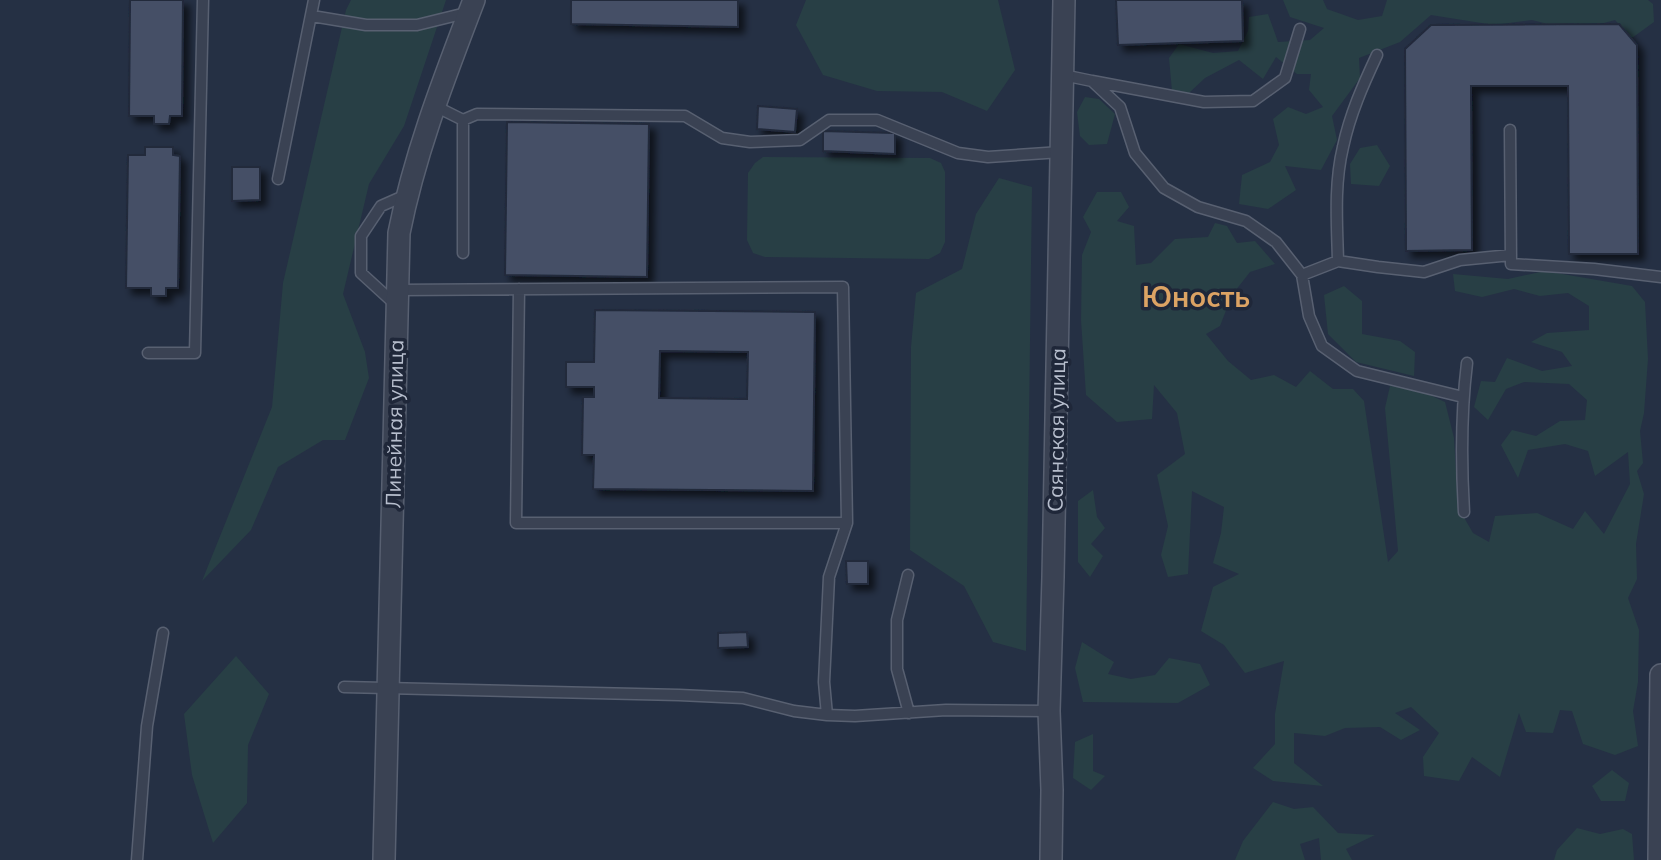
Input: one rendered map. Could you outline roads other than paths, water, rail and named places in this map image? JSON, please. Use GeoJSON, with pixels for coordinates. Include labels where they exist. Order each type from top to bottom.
{"type":"FeatureCollection","features":[{"type":"Feature","properties":{"kind":"street","name":"Саянская улица"},"geometry":{"type":"LineString","coordinates":[[1051,860],[1049,710],[1064,0]]}},
{"type":"Feature","properties":{"kind":"street","name":"Линейная улица"},"geometry":{"type":"LineString","coordinates":[[384,860],[399,233],[423,137],[472,6]]}},
{"type":"Feature","properties":{"kind":"street"},"geometry":{"type":"LineString","coordinates":[[1659,860],[1661,676]]}},
{"type":"Feature","properties":{"kind":"lane"},"geometry":{"type":"LineString","coordinates":[[148,353],[195,353],[203,0]]}},
{"type":"Feature","properties":{"kind":"lane"},"geometry":{"type":"LineString","coordinates":[[278,179],[314,0]]}},
{"type":"Feature","properties":{"kind":"lane"},"geometry":{"type":"LineString","coordinates":[[312,16],[366,25],[417,25],[472,6]]}},
{"type":"Feature","properties":{"kind":"lane"},"geometry":{"type":"LineString","coordinates":[[1063,75],[1204,102],[1254,101],[1284,78],[1300,29]]}},
{"type":"Feature","properties":{"kind":"lane"},"geometry":{"type":"LineString","coordinates":[[1338,261],[1336,203],[1342,147],[1359,94],[1377,55]]}},
{"type":"Feature","properties":{"kind":"lane"},"geometry":{"type":"LineString","coordinates":[[1092,81],[1120,107],[1135,153],[1164,188],[1198,206],[1246,221],[1276,242],[1302,275],[1309,316],[1322,346],[1357,371],[1463,397]]}},
{"type":"Feature","properties":{"kind":"lane"},"geometry":{"type":"LineString","coordinates":[[435,106],[463,120],[477,114],[685,116],[722,138],[750,142],[800,140],[829,120],[877,120],[958,153],[988,156],[1061,152]]}},
{"type":"Feature","properties":{"kind":"lane"},"geometry":{"type":"LineString","coordinates":[[463,120],[463,253]]}},
{"type":"Feature","properties":{"kind":"lane"},"geometry":{"type":"LineString","coordinates":[[1510,130],[1511,264],[1594,269],[1661,277]]}},
{"type":"Feature","properties":{"kind":"lane"},"geometry":{"type":"LineString","coordinates":[[407,195],[381,206],[361,236],[361,273],[398,298],[519,289],[843,287],[847,523],[829,577],[824,682],[827,715]]}},
{"type":"Feature","properties":{"kind":"lane"},"geometry":{"type":"LineString","coordinates":[[1302,275],[1338,261],[1424,272],[1460,260],[1511,255]]}},
{"type":"Feature","properties":{"kind":"lane"},"geometry":{"type":"LineString","coordinates":[[519,289],[516,523],[847,523]]}},
{"type":"Feature","properties":{"kind":"lane"},"geometry":{"type":"LineString","coordinates":[[1464,512],[1461,471],[1463,397],[1467,363]]}},
{"type":"Feature","properties":{"kind":"lane"},"geometry":{"type":"LineString","coordinates":[[908,575],[897,620],[897,669],[909,713]]}},
{"type":"Feature","properties":{"kind":"lane"},"geometry":{"type":"LineString","coordinates":[[137,860],[147,726],[163,634]]}},
{"type":"Feature","properties":{"kind":"lane"},"geometry":{"type":"LineString","coordinates":[[344,687],[743,698],[794,711],[856,716],[946,710],[1049,710]]}},
{"type":"Feature","properties":{"kind":"district","name":"Юность"},"geometry":{"type":"Point","coordinates":[1196,296]}}]}
